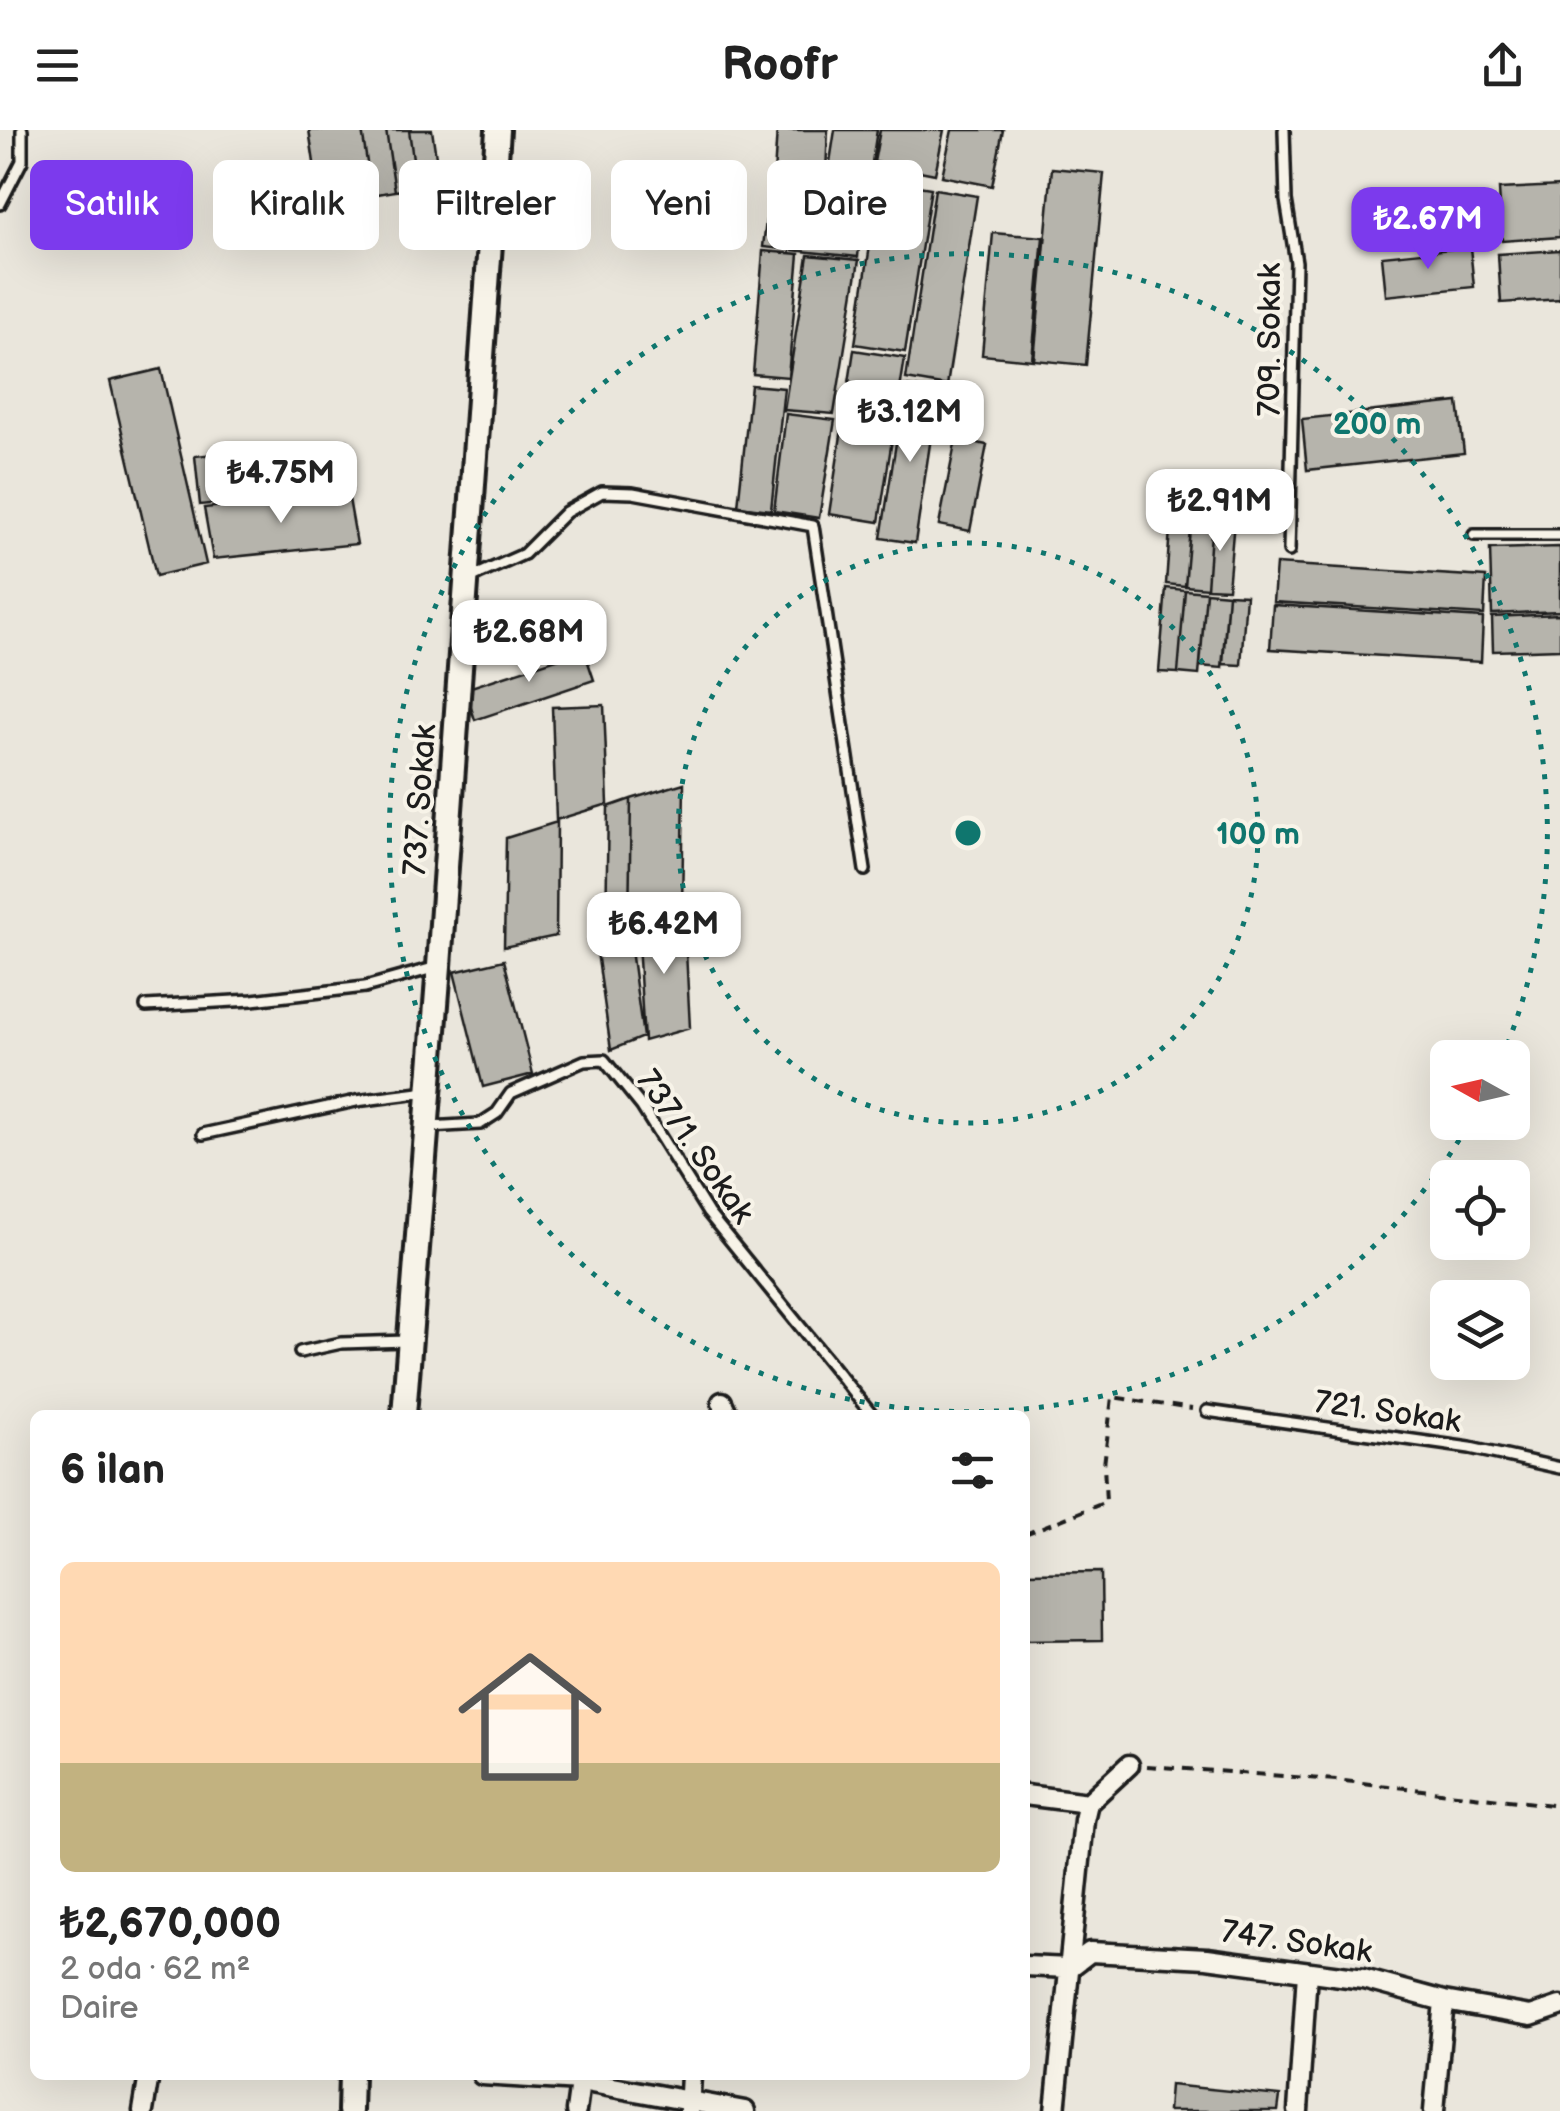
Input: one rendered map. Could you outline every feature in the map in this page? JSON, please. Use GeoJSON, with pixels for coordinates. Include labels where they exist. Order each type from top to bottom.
{"type":"FeatureCollection","features":[{"type":"Feature","properties":{"kind":"street","name":"737. Sokak"},"geometry":{"type":"LineString","coordinates":[[404,1410],[440,966],[498,130]]}},
{"type":"Feature","properties":{"kind":"street"},"geometry":{"type":"LineString","coordinates":[[1055,2111],[1088,1803],[1129,1765]]}},
{"type":"Feature","properties":{"kind":"street"},"geometry":{"type":"LineString","coordinates":[[1030,1796],[1088,1803]]}},
{"type":"Feature","properties":{"kind":"street","name":"747. Sokak"},"geometry":{"type":"LineString","coordinates":[[1030,1966],[1068,1968],[1090,1952],[1207,1958],[1363,1979],[1444,2001],[1531,2016],[1560,2004]]}},
{"type":"Feature","properties":{"kind":"street"},"geometry":{"type":"LineString","coordinates":[[1298,2111],[1307,1972]]}},
{"type":"Feature","properties":{"kind":"street"},"geometry":{"type":"LineString","coordinates":[[1434,2111],[1444,2001]]}},
{"type":"Feature","properties":{"kind":"street"},"geometry":{"type":"LineString","coordinates":[[143,2111],[148,2080]]}},
{"type":"Feature","properties":{"kind":"street"},"geometry":{"type":"LineString","coordinates":[[350,2111],[351,2080]]}},
{"type":"Feature","properties":{"kind":"street"},"geometry":{"type":"LineString","coordinates":[[576,2111],[581,2080]]}},
{"type":"Feature","properties":{"kind":"street"},"geometry":{"type":"LineString","coordinates":[[589,2080],[690,2105],[745,2111]]}},
{"type":"Feature","properties":{"kind":"street"},"geometry":{"type":"LineString","coordinates":[[690,2105],[691,2080]]}},
{"type":"Feature","properties":{"kind":"lane"},"geometry":{"type":"LineString","coordinates":[[0,204],[22,161],[22,130]]}},
{"type":"Feature","properties":{"kind":"lane","name":"709. Sokak"},"geometry":{"type":"LineString","coordinates":[[1284,130],[1286,200],[1296,262],[1289,551]]}},
{"type":"Feature","properties":{"kind":"lane"},"geometry":{"type":"LineString","coordinates":[[467,579],[524,554],[566,512],[602,492],[633,492],[813,526],[865,870]]}},
{"type":"Feature","properties":{"kind":"lane"},"geometry":{"type":"LineString","coordinates":[[1474,535],[1560,536]]}},
{"type":"Feature","properties":{"kind":"lane"},"geometry":{"type":"LineString","coordinates":[[146,1006],[252,1000],[366,987],[440,966]]}},
{"type":"Feature","properties":{"kind":"lane","name":"737/1. Sokak"},"geometry":{"type":"LineString","coordinates":[[426,1127],[480,1124],[497,1113],[511,1093],[584,1061],[604,1060],[642,1107],[708,1213],[868,1410]]}},
{"type":"Feature","properties":{"kind":"lane"},"geometry":{"type":"LineString","coordinates":[[203,1134],[356,1100],[429,1091]]}},
{"type":"Feature","properties":{"kind":"lane"},"geometry":{"type":"LineString","coordinates":[[300,1352],[342,1343],[410,1341]]}},
{"type":"Feature","properties":{"kind":"lane","name":"721. Sokak"},"geometry":{"type":"LineString","coordinates":[[1206,1411],[1470,1448],[1560,1468]]}},
{"type":"Feature","properties":{"kind":"path"},"geometry":{"type":"LineString","coordinates":[[1030,1532],[1106,1502],[1104,1465],[1112,1398],[1206,1411]]}},
{"type":"Feature","properties":{"kind":"path"},"geometry":{"type":"LineString","coordinates":[[1129,1765],[1336,1780],[1560,1806]]}},
{"type":"Feature","properties":{"kind":"building"},"geometry":{"type":"Polygon","coordinates":[[[309,130],[362,130],[367,160],[314,160],[309,130]]]}},
{"type":"Feature","properties":{"kind":"building"},"geometry":{"type":"Polygon","coordinates":[[[362,130],[386,130],[395,191],[379,194],[379,160],[367,160],[362,130]]]}},
{"type":"Feature","properties":{"kind":"building"},"geometry":{"type":"Polygon","coordinates":[[[386,130],[409,130],[413,160],[399,160],[399,190],[395,191],[386,130]]]}},
{"type":"Feature","properties":{"kind":"building"},"geometry":{"type":"Polygon","coordinates":[[[409,130],[432,130],[436,160],[413,160],[409,130]]]}},
{"type":"Feature","properties":{"kind":"building"},"geometry":{"type":"Polygon","coordinates":[[[777,130],[828,130],[827,160],[775,160],[777,130]]]}},
{"type":"Feature","properties":{"kind":"building"},"geometry":{"type":"Polygon","coordinates":[[[835,130],[877,130],[872,160],[830,160],[835,130]]]}},
{"type":"Feature","properties":{"kind":"building"},"geometry":{"type":"Polygon","coordinates":[[[880,130],[944,130],[935,174],[923,172],[923,160],[874,160],[880,130]]]}},
{"type":"Feature","properties":{"kind":"building"},"geometry":{"type":"Polygon","coordinates":[[[952,130],[1003,130],[992,186],[942,176],[952,130]]]}},
{"type":"Feature","properties":{"kind":"building"},"geometry":{"type":"Polygon","coordinates":[[[1052,168],[1104,173],[1086,365],[1034,360],[1052,168]]]}},
{"type":"Feature","properties":{"kind":"building"},"geometry":{"type":"Polygon","coordinates":[[[1560,186],[1560,237],[1502,241],[1499,189],[1560,186]]]}},
{"type":"Feature","properties":{"kind":"building"},"geometry":{"type":"Polygon","coordinates":[[[923,187],[931,188],[923,238],[923,187]]]}},
{"type":"Feature","properties":{"kind":"building"},"geometry":{"type":"Polygon","coordinates":[[[935,189],[977,196],[947,386],[906,379],[935,189]]]}},
{"type":"Feature","properties":{"kind":"building"},"geometry":{"type":"Polygon","coordinates":[[[767,212],[767,247],[763,247],[767,212]]]}},
{"type":"Feature","properties":{"kind":"building"},"geometry":{"type":"Polygon","coordinates":[[[993,233],[1043,237],[1032,360],[982,355],[993,233]]]}},
{"type":"Feature","properties":{"kind":"building"},"geometry":{"type":"Polygon","coordinates":[[[1470,247],[1474,287],[1386,296],[1382,256],[1470,247]]]}},
{"type":"Feature","properties":{"kind":"building"},"geometry":{"type":"Polygon","coordinates":[[[792,250],[859,250],[858,257],[792,250]]]}},
{"type":"Feature","properties":{"kind":"building"},"geometry":{"type":"Polygon","coordinates":[[[869,250],[921,250],[905,352],[855,344],[869,250]]]}},
{"type":"Feature","properties":{"kind":"building"},"geometry":{"type":"Polygon","coordinates":[[[1560,250],[1560,299],[1501,303],[1498,254],[1560,250]]]}},
{"type":"Feature","properties":{"kind":"building"},"geometry":{"type":"Polygon","coordinates":[[[763,251],[799,254],[788,377],[753,374],[763,251]]]}},
{"type":"Feature","properties":{"kind":"building"},"geometry":{"type":"Polygon","coordinates":[[[808,255],[859,260],[834,414],[784,410],[808,255]]]}},
{"type":"Feature","properties":{"kind":"building"},"geometry":{"type":"Polygon","coordinates":[[[854,350],[905,358],[879,522],[829,514],[854,350]]]}},
{"type":"Feature","properties":{"kind":"building"},"geometry":{"type":"Polygon","coordinates":[[[161,369],[206,564],[156,576],[110,381],[161,369]]]}},
{"type":"Feature","properties":{"kind":"building"},"geometry":{"type":"Polygon","coordinates":[[[751,385],[784,388],[771,510],[738,506],[751,385]]]}},
{"type":"Feature","properties":{"kind":"building"},"geometry":{"type":"Polygon","coordinates":[[[905,386],[938,391],[915,543],[881,538],[905,386]]]}},
{"type":"Feature","properties":{"kind":"building"},"geometry":{"type":"Polygon","coordinates":[[[1458,402],[1464,453],[1307,470],[1302,419],[1458,402]]]}},
{"type":"Feature","properties":{"kind":"building"},"geometry":{"type":"Polygon","coordinates":[[[786,414],[835,420],[819,518],[774,511],[786,414]]]}},
{"type":"Feature","properties":{"kind":"building"},"geometry":{"type":"Polygon","coordinates":[[[956,439],[987,445],[970,531],[939,525],[956,439]]]}},
{"type":"Feature","properties":{"kind":"building"},"geometry":{"type":"Polygon","coordinates":[[[347,440],[352,489],[200,505],[195,456],[347,440]]]}},
{"type":"Feature","properties":{"kind":"building"},"geometry":{"type":"Polygon","coordinates":[[[348,493],[357,544],[213,559],[204,508],[348,493]]]}},
{"type":"Feature","properties":{"kind":"building"},"geometry":{"type":"Polygon","coordinates":[[[1171,515],[1191,517],[1185,586],[1166,584],[1171,515]]]}},
{"type":"Feature","properties":{"kind":"building"},"geometry":{"type":"Polygon","coordinates":[[[1191,517],[1212,519],[1207,588],[1185,586],[1191,517]]]}},
{"type":"Feature","properties":{"kind":"building"},"geometry":{"type":"Polygon","coordinates":[[[1212,519],[1234,521],[1228,589],[1207,588],[1212,519]]]}},
{"type":"Feature","properties":{"kind":"building"},"geometry":{"type":"Polygon","coordinates":[[[1560,547],[1560,611],[1492,614],[1490,549],[1560,547]]]}},
{"type":"Feature","properties":{"kind":"building"},"geometry":{"type":"Polygon","coordinates":[[[1276,564],[1486,577],[1484,615],[1273,602],[1276,564]]]}},
{"type":"Feature","properties":{"kind":"building"},"geometry":{"type":"Polygon","coordinates":[[[1166,588],[1185,590],[1178,673],[1159,672],[1166,588]]]}},
{"type":"Feature","properties":{"kind":"building"},"geometry":{"type":"Polygon","coordinates":[[[1185,590],[1206,592],[1199,675],[1178,673],[1185,590]]]}},
{"type":"Feature","properties":{"kind":"building"},"geometry":{"type":"Polygon","coordinates":[[[1206,592],[1228,594],[1222,668],[1200,666],[1206,592]]]}},
{"type":"Feature","properties":{"kind":"building"},"geometry":{"type":"Polygon","coordinates":[[[1228,594],[1246,595],[1241,665],[1223,664],[1228,594]]]}},
{"type":"Feature","properties":{"kind":"building"},"geometry":{"type":"Polygon","coordinates":[[[1273,605],[1483,618],[1481,662],[1270,649],[1273,605]]]}},
{"type":"Feature","properties":{"kind":"building"},"geometry":{"type":"Polygon","coordinates":[[[1560,614],[1560,649],[1493,651],[1492,617],[1560,614]]]}},
{"type":"Feature","properties":{"kind":"building"},"geometry":{"type":"Polygon","coordinates":[[[584,650],[594,680],[475,720],[465,689],[584,650]]]}},
{"type":"Feature","properties":{"kind":"building"},"geometry":{"type":"Polygon","coordinates":[[[604,705],[608,804],[556,820],[552,707],[604,705]]]}},
{"type":"Feature","properties":{"kind":"building"},"geometry":{"type":"Polygon","coordinates":[[[684,783],[682,910],[629,921],[631,799],[684,783]]]}},
{"type":"Feature","properties":{"kind":"building"},"geometry":{"type":"Polygon","coordinates":[[[631,799],[629,921],[606,926],[608,807],[631,799]]]}},
{"type":"Feature","properties":{"kind":"building"},"geometry":{"type":"Polygon","coordinates":[[[557,822],[556,936],[504,947],[506,838],[557,822]]]}},
{"type":"Feature","properties":{"kind":"building"},"geometry":{"type":"Polygon","coordinates":[[[684,913],[690,1028],[644,1041],[637,926],[684,913]]]}},
{"type":"Feature","properties":{"kind":"building"},"geometry":{"type":"Polygon","coordinates":[[[628,928],[643,1037],[611,1050],[595,938],[628,928]]]}},
{"type":"Feature","properties":{"kind":"building"},"geometry":{"type":"Polygon","coordinates":[[[504,960],[533,1074],[483,1087],[454,972],[504,960]]]}},
{"type":"Feature","properties":{"kind":"building"},"geometry":{"type":"Polygon","coordinates":[[[1101,1572],[1102,1640],[1030,1641],[1030,1573],[1101,1572]]]}},
{"type":"Feature","properties":{"kind":"building"},"geometry":{"type":"Polygon","coordinates":[[[1170,2085],[1280,2096],[1278,2111],[1168,2111],[1170,2085]]]}}]}
